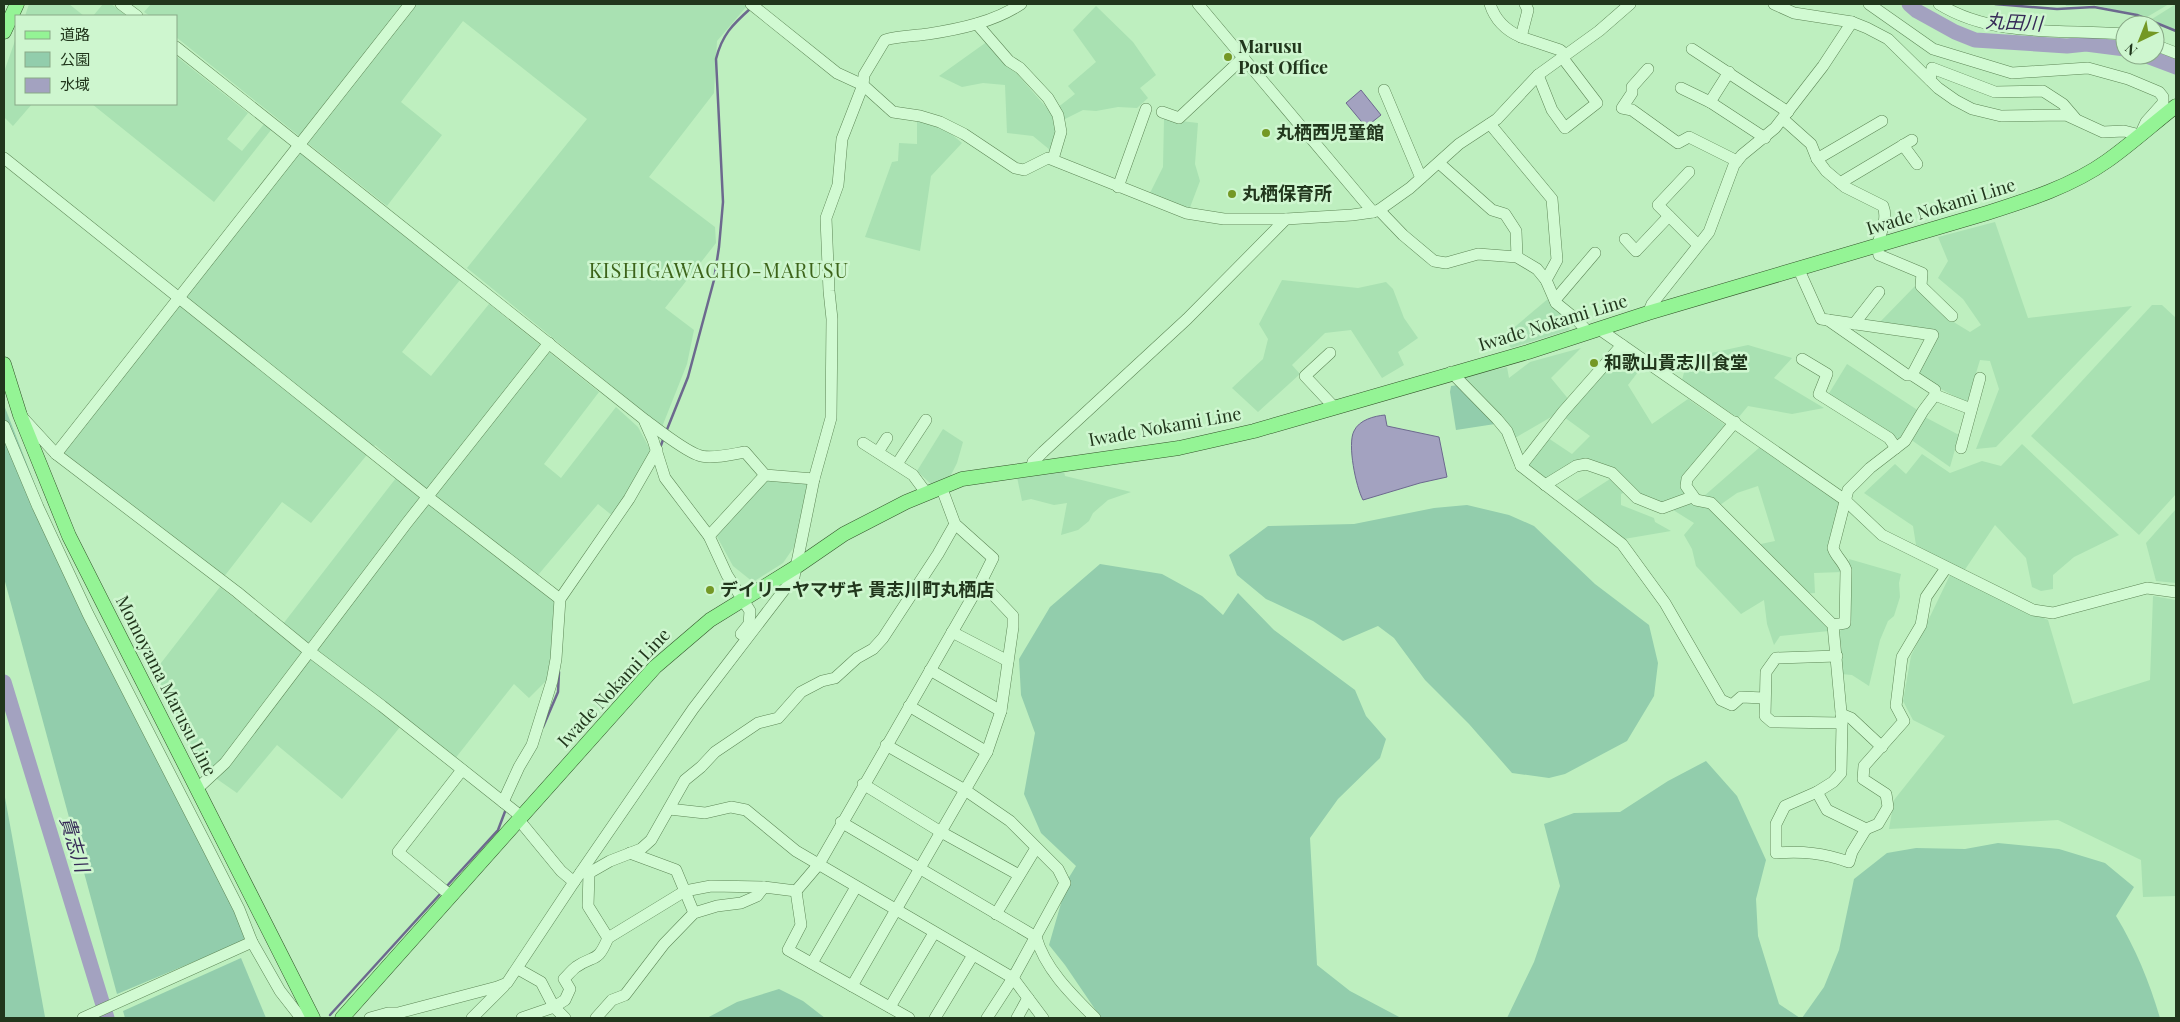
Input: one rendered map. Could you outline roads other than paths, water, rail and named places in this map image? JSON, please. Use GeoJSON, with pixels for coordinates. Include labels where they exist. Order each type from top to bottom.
{"type":"FeatureCollection","features":[{"type":"Feature","properties":{"kind":"main road"},"geometry":{"type":"LineString","coordinates":[[4,32],[17,4]]}},
{"type":"Feature","properties":{"kind":"main road","name":"Iwade Nokami Line"},"geometry":{"type":"LineString","coordinates":[[342,1018],[655,667],[704,625],[796,567],[856,526],[906,502],[942,489],[962,479],[1179,448],[1254,431],[1451,372],[1528,352],[1648,313],[1877,247],[2028,200],[2091,171],[2106,162],[2174,109]]}},
{"type":"Feature","properties":{"kind":"main road","name":"Momoyama Marusu Line"},"geometry":{"type":"LineString","coordinates":[[4,364],[20,415],[68,536],[198,788],[313,1018]]}},
{"type":"Feature","properties":{"kind":"street"},"geometry":{"type":"LineString","coordinates":[[121,4],[136,15]]}},
{"type":"Feature","properties":{"kind":"street"},"geometry":{"type":"LineString","coordinates":[[56,454],[410,4]]}},
{"type":"Feature","properties":{"kind":"street"},"geometry":{"type":"LineString","coordinates":[[751,4],[837,72],[863,85],[893,112],[920,116],[940,122],[964,134],[1015,168],[1024,170],[1048,158],[1053,159],[1186,213],[1224,219],[1286,219],[1352,215],[1376,211],[1421,178],[1459,144],[1490,124],[1538,75],[1599,31],[1630,4]]}},
{"type":"Feature","properties":{"kind":"street"},"geometry":{"type":"LineString","coordinates":[[608,938],[588,906],[585,873],[693,709],[794,577],[814,479],[831,418],[832,319],[826,218],[838,184],[842,139],[863,85],[864,75],[885,40],[977,24],[1010,11],[1021,4]]}},
{"type":"Feature","properties":{"kind":"street"},"geometry":{"type":"LineString","coordinates":[[1198,4],[1376,211],[1434,260],[1446,263],[1478,254],[1517,258],[1537,269],[1546,280],[1556,304],[1594,331],[1622,345],[1735,422],[1845,500],[1882,535],[1946,568],[2034,610],[2045,613],[2147,588],[2176,592]]}},
{"type":"Feature","properties":{"kind":"street"},"geometry":{"type":"LineString","coordinates":[[1490,4],[1501,25],[1511,33],[1560,50],[1597,103],[1565,128],[1552,110],[1538,75]]}},
{"type":"Feature","properties":{"kind":"street"},"geometry":{"type":"LineString","coordinates":[[1521,37],[1528,10],[1525,4]]}},
{"type":"Feature","properties":{"kind":"street"},"geometry":{"type":"LineString","coordinates":[[1774,4],[1794,13],[1852,22],[1867,28],[1888,40],[1930,80],[1955,100],[1972,109],[2001,116],[2066,114],[2103,132],[2124,131],[2140,135],[2146,122],[2163,103],[2163,97],[2159,92],[2128,78],[2088,68],[2012,73],[1933,49],[1869,4]]}},
{"type":"Feature","properties":{"kind":"street"},"geometry":{"type":"LineString","coordinates":[[1939,4],[1956,15],[1988,24],[2021,28],[2115,33]]}},
{"type":"Feature","properties":{"kind":"street"},"geometry":{"type":"LineString","coordinates":[[1648,313],[1652,304],[1709,232],[1737,161],[1765,138],[1785,115],[1823,66],[1852,22]]}},
{"type":"Feature","properties":{"kind":"street"},"geometry":{"type":"LineString","coordinates":[[977,24],[1009,61],[1020,68],[1048,98],[1058,115],[1061,132],[1053,159]]}},
{"type":"Feature","properties":{"kind":"street"},"geometry":{"type":"LineString","coordinates":[[178,49],[645,420],[699,456],[723,456],[745,452],[765,475],[814,479]]}},
{"type":"Feature","properties":{"kind":"street"},"geometry":{"type":"LineString","coordinates":[[1692,49],[1729,72],[1785,115],[1811,144],[1817,159],[1826,171],[1840,183],[1883,206],[1887,216],[1877,247],[1879,255],[1922,274],[1921,286],[1952,316]]}},
{"type":"Feature","properties":{"kind":"street"},"geometry":{"type":"LineString","coordinates":[[1162,112],[1180,118],[1244,57]]}},
{"type":"Feature","properties":{"kind":"street"},"geometry":{"type":"LineString","coordinates":[[1930,80],[1932,68],[1995,92],[2043,91],[2063,104],[2076,119]]}},
{"type":"Feature","properties":{"kind":"street"},"geometry":{"type":"LineString","coordinates":[[1648,69],[1632,87],[1632,94],[1622,108],[1632,110],[1678,143],[1689,137],[1737,161]]}},
{"type":"Feature","properties":{"kind":"street"},"geometry":{"type":"LineString","coordinates":[[1710,102],[1729,72]]}},
{"type":"Feature","properties":{"kind":"street"},"geometry":{"type":"LineString","coordinates":[[1681,88],[1710,102],[1765,138]]}},
{"type":"Feature","properties":{"kind":"street"},"geometry":{"type":"LineString","coordinates":[[1384,90],[1421,178]]}},
{"type":"Feature","properties":{"kind":"street"},"geometry":{"type":"LineString","coordinates":[[1118,187],[1146,109]]}},
{"type":"Feature","properties":{"kind":"street"},"geometry":{"type":"LineString","coordinates":[[1817,159],[1882,121]]}},
{"type":"Feature","properties":{"kind":"street"},"geometry":{"type":"LineString","coordinates":[[1490,124],[1552,199],[1557,260],[1546,280]]}},
{"type":"Feature","properties":{"kind":"street"},"geometry":{"type":"LineString","coordinates":[[1840,183],[1908,143],[1917,164]]}},
{"type":"Feature","properties":{"kind":"street"},"geometry":{"type":"LineString","coordinates":[[4,158],[428,497],[560,599]]}},
{"type":"Feature","properties":{"kind":"street"},"geometry":{"type":"LineString","coordinates":[[1439,163],[1492,210],[1505,214],[1516,231],[1517,258]]}},
{"type":"Feature","properties":{"kind":"street"},"geometry":{"type":"LineString","coordinates":[[1689,172],[1658,205],[1698,246]]}},
{"type":"Feature","properties":{"kind":"street"},"geometry":{"type":"LineString","coordinates":[[1625,239],[1636,251],[1669,216]]}},
{"type":"Feature","properties":{"kind":"street"},"geometry":{"type":"LineString","coordinates":[[1032,469],[1033,462],[1043,452],[1187,319],[1286,219]]}},
{"type":"Feature","properties":{"kind":"street"},"geometry":{"type":"LineString","coordinates":[[1554,300],[1595,253]]}},
{"type":"Feature","properties":{"kind":"street"},"geometry":{"type":"LineString","coordinates":[[1799,270],[1822,319],[1933,335],[1912,375]]}},
{"type":"Feature","properties":{"kind":"street"},"geometry":{"type":"LineString","coordinates":[[1854,324],[1879,292]]}},
{"type":"Feature","properties":{"kind":"street"},"geometry":{"type":"LineString","coordinates":[[1828,320],[1907,375],[1912,375],[1935,390],[1935,395],[1905,441],[1870,468],[1848,490],[1833,548],[1835,555],[1844,564],[1846,570],[1845,623],[1833,625]]}},
{"type":"Feature","properties":{"kind":"street"},"geometry":{"type":"LineString","coordinates":[[198,788],[224,763],[549,343]]}},
{"type":"Feature","properties":{"kind":"street"},"geometry":{"type":"LineString","coordinates":[[1521,466],[1563,412],[1622,345]]}},
{"type":"Feature","properties":{"kind":"street"},"geometry":{"type":"LineString","coordinates":[[1330,353],[1305,376],[1334,407]]}},
{"type":"Feature","properties":{"kind":"street"},"geometry":{"type":"LineString","coordinates":[[1802,359],[1828,374],[1819,394],[1889,438],[1896,448]]}},
{"type":"Feature","properties":{"kind":"street"},"geometry":{"type":"LineString","coordinates":[[1451,372],[1497,419],[1506,431],[1521,466],[1622,544],[1665,603],[1720,700],[1732,705],[1741,697],[1764,698]]}},
{"type":"Feature","properties":{"kind":"street"},"geometry":{"type":"LineString","coordinates":[[1961,448],[1980,378]]}},
{"type":"Feature","properties":{"kind":"street"},"geometry":{"type":"LineString","coordinates":[[1935,395],[1971,408]]}},
{"type":"Feature","properties":{"kind":"street"},"geometry":{"type":"LineString","coordinates":[[20,415],[56,454],[236,592],[503,802],[520,818],[561,871],[574,882]]}},
{"type":"Feature","properties":{"kind":"street"},"geometry":{"type":"LineString","coordinates":[[645,420],[665,478],[709,536],[727,575],[750,611],[748,624],[739,637],[740,646]]}},
{"type":"Feature","properties":{"kind":"street"},"geometry":{"type":"LineString","coordinates":[[897,464],[926,420]]}},
{"type":"Feature","properties":{"kind":"street"},"geometry":{"type":"LineString","coordinates":[[1735,422],[1687,479],[1686,486],[1692,497],[1696,500],[1711,503],[1833,625],[1837,656],[1842,719],[1840,773],[1833,782],[1817,792],[1785,806],[1776,824],[1776,853],[1826,854],[1849,862],[1852,852],[1866,829],[1878,824],[1888,807],[1886,794],[1863,779],[1864,766],[1904,721],[1896,706],[1902,657],[1921,625],[1926,597],[1946,568]]}},
{"type":"Feature","properties":{"kind":"street"},"geometry":{"type":"LineString","coordinates":[[4,426],[38,507],[88,614],[208,848],[252,942],[280,991],[292,1018]]}},
{"type":"Feature","properties":{"kind":"street"},"geometry":{"type":"LineString","coordinates":[[878,452],[887,438]]}},
{"type":"Feature","properties":{"kind":"street"},"geometry":{"type":"LineString","coordinates":[[863,443],[913,475],[927,494]]}},
{"type":"Feature","properties":{"kind":"street"},"geometry":{"type":"LineString","coordinates":[[503,802],[519,767],[532,745],[552,680],[556,660],[560,599],[630,499],[656,450]]}},
{"type":"Feature","properties":{"kind":"street"},"geometry":{"type":"LineString","coordinates":[[1546,485],[1576,466],[1586,464],[1612,473],[1638,498],[1662,508],[1692,497]]}},
{"type":"Feature","properties":{"kind":"street"},"geometry":{"type":"LineString","coordinates":[[709,536],[765,475]]}},
{"type":"Feature","properties":{"kind":"street"},"geometry":{"type":"LineString","coordinates":[[909,1018],[788,950],[802,925],[796,891],[818,864],[993,558],[955,524],[942,489]]}},
{"type":"Feature","properties":{"kind":"street"},"geometry":{"type":"LineString","coordinates":[[472,1018],[508,983],[574,882],[585,873],[642,849],[652,840],[685,780],[701,768],[715,752],[758,723],[778,718],[801,692],[822,681],[834,678],[857,658],[873,650],[894,622],[955,524]]}},
{"type":"Feature","properties":{"kind":"street"},"geometry":{"type":"LineString","coordinates":[[852,986],[987,752],[1001,711],[1013,616],[981,582]]}},
{"type":"Feature","properties":{"kind":"street"},"geometry":{"type":"LineString","coordinates":[[952,632],[1008,661]]}},
{"type":"Feature","properties":{"kind":"street"},"geometry":{"type":"LineString","coordinates":[[1837,656],[1776,658],[1766,672],[1765,716],[1772,722],[1851,718],[1882,747]]}},
{"type":"Feature","properties":{"kind":"street"},"geometry":{"type":"LineString","coordinates":[[930,670],[1001,711]]}},
{"type":"Feature","properties":{"kind":"street"},"geometry":{"type":"LineString","coordinates":[[909,706],[987,752]]}},
{"type":"Feature","properties":{"kind":"street"},"geometry":{"type":"LineString","coordinates":[[886,744],[964,790],[1010,821],[1058,870],[1065,883],[1013,978],[987,1018]]}},
{"type":"Feature","properties":{"kind":"street"},"geometry":{"type":"LineString","coordinates":[[451,896],[398,852],[462,770]]}},
{"type":"Feature","properties":{"kind":"street"},"geometry":{"type":"LineString","coordinates":[[863,784],[941,832],[1019,875]]}},
{"type":"Feature","properties":{"kind":"street"},"geometry":{"type":"LineString","coordinates":[[1817,792],[1828,810],[1866,829]]}},
{"type":"Feature","properties":{"kind":"street"},"geometry":{"type":"LineString","coordinates":[[669,809],[706,813],[731,807],[746,810],[796,851],[1013,978],[1043,1018]]}},
{"type":"Feature","properties":{"kind":"street"},"geometry":{"type":"LineString","coordinates":[[841,822],[1036,937],[1040,954],[1072,994],[1095,1018]]}},
{"type":"Feature","properties":{"kind":"street"},"geometry":{"type":"LineString","coordinates":[[996,914],[1036,848]]}},
{"type":"Feature","properties":{"kind":"street"},"geometry":{"type":"LineString","coordinates":[[630,853],[676,870],[694,913]]}},
{"type":"Feature","properties":{"kind":"street"},"geometry":{"type":"LineString","coordinates":[[522,1018],[554,1007],[565,1000],[570,989],[564,979],[576,967],[596,959],[603,950],[608,938],[685,891],[711,886],[764,887],[796,891]]}},
{"type":"Feature","properties":{"kind":"street"},"geometry":{"type":"LineString","coordinates":[[596,1018],[612,1000],[624,994],[664,944],[694,913],[717,906],[741,903],[756,896],[764,887]]}},
{"type":"Feature","properties":{"kind":"street"},"geometry":{"type":"LineString","coordinates":[[812,963],[856,887]]}},
{"type":"Feature","properties":{"kind":"street"},"geometry":{"type":"LineString","coordinates":[[890,1007],[934,933]]}},
{"type":"Feature","properties":{"kind":"street"},"geometry":{"type":"LineString","coordinates":[[83,1018],[252,942]]}},
{"type":"Feature","properties":{"kind":"street"},"geometry":{"type":"LineString","coordinates":[[935,1018],[973,955]]}},
{"type":"Feature","properties":{"kind":"street"},"geometry":{"type":"LineString","coordinates":[[518,969],[541,982],[554,1007],[565,1018]]}},
{"type":"Feature","properties":{"kind":"street"},"geometry":{"type":"LineString","coordinates":[[370,1018],[388,1013],[403,1016],[508,983]]}},
{"type":"Feature","properties":{"kind":"street"},"geometry":{"type":"LineString","coordinates":[[280,991],[301,1018]]}},
{"type":"Feature","properties":{"kind":"street"},"geometry":{"type":"LineString","coordinates":[[1017,1018],[1028,998]]}},
{"type":"Feature","properties":{"kind":"water"},"geometry":{"type":"Polygon","coordinates":[[[1361,90],[1381,115],[1366,127],[1346,103],[1361,90]]]}},
{"type":"Feature","properties":{"kind":"water"},"geometry":{"type":"Polygon","coordinates":[[[1385,415],[1387,426],[1439,437],[1447,477],[1363,500],[1353,466],[1352,437],[1356,427],[1363,421],[1385,415]]]}},
{"type":"Feature","properties":{"kind":"waterway","name":"丸田川"},"geometry":{"type":"LineString","coordinates":[[1909,4],[1917,11],[1955,32],[1975,40],[2067,46],[2086,44],[2115,48]]}},
{"type":"Feature","properties":{"kind":"waterway"},"geometry":{"type":"LineString","coordinates":[[1995,4],[2057,9],[2094,7],[2137,15],[2176,31]]}},
{"type":"Feature","properties":{"kind":"waterway"},"geometry":{"type":"LineString","coordinates":[[666,432],[688,377],[714,280],[719,247],[723,202],[716,59],[721,43],[729,31],[751,8]]}},
{"type":"Feature","properties":{"kind":"waterway","name":"丸田川"},"geometry":{"type":"LineString","coordinates":[[2165,63],[2176,67]]}},
{"type":"Feature","properties":{"kind":"waterway"},"geometry":{"type":"LineString","coordinates":[[660,448],[664,437]]}},
{"type":"Feature","properties":{"kind":"waterway"},"geometry":{"type":"LineString","coordinates":[[543,727],[558,692],[559,672]]}},
{"type":"Feature","properties":{"kind":"waterway","name":"貴志川"},"geometry":{"type":"LineString","coordinates":[[4,682],[107,1018]]}},
{"type":"Feature","properties":{"kind":"waterway"},"geometry":{"type":"LineString","coordinates":[[446,887],[498,830],[506,809]]}},
{"type":"Feature","properties":{"kind":"waterway"},"geometry":{"type":"LineString","coordinates":[[330,1015],[441,893]]}},
{"type":"Feature","properties":{"kind":"place","name":"Marusu Post Office"},"geometry":{"type":"Point","coordinates":[1228,57]}},
{"type":"Feature","properties":{"kind":"place","name":"丸栖西児童館"},"geometry":{"type":"Point","coordinates":[1266,133]}},
{"type":"Feature","properties":{"kind":"place","name":"丸栖保育所"},"geometry":{"type":"Point","coordinates":[1232,194]}},
{"type":"Feature","properties":{"kind":"place","name":"和歌山貴志川食堂"},"geometry":{"type":"Point","coordinates":[1594,363]}},
{"type":"Feature","properties":{"kind":"place","name":"デイリーヤマザキ 貴志川町丸栖店"},"geometry":{"type":"Point","coordinates":[710,590]}},
{"type":"Feature","properties":{"kind":"district","name":"KISHIGAWACHO-MARUSU"},"geometry":{"type":"Point","coordinates":[719,271]}}]}
